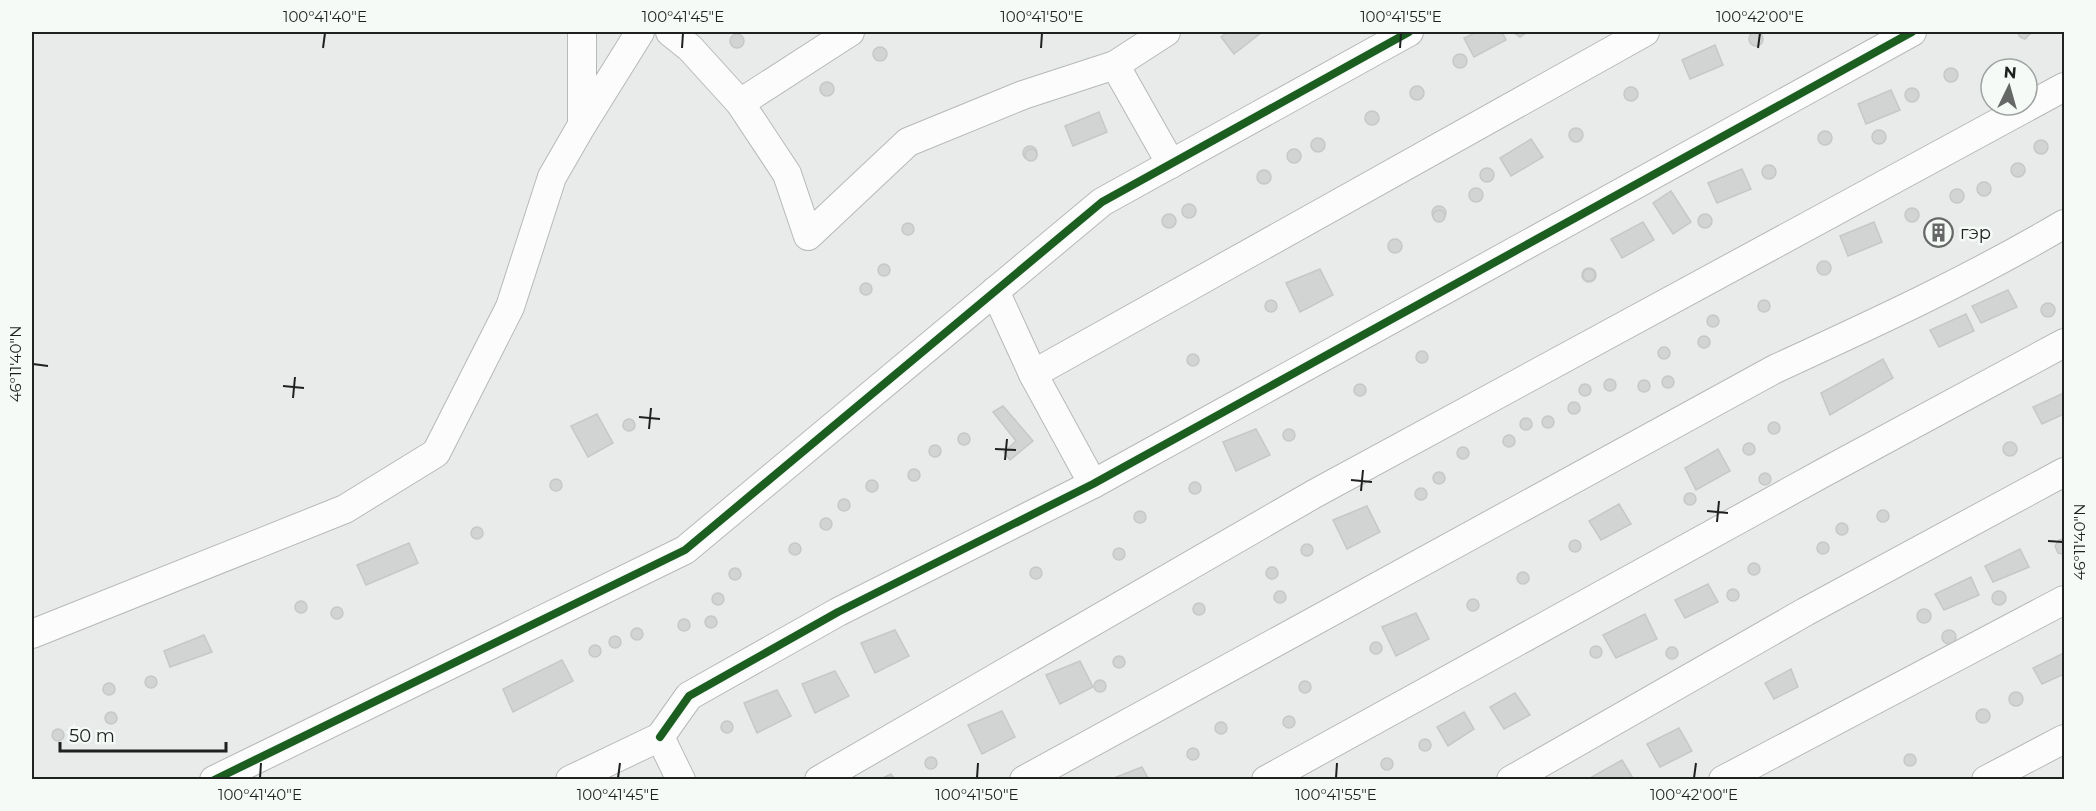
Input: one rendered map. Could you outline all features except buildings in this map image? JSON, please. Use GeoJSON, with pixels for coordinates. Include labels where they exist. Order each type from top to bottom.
{"type":"FeatureCollection","features":[{"type":"Feature","properties":{"kind":"street"},"geometry":{"type":"LineString","coordinates":[[582,32],[582,125]]}},
{"type":"Feature","properties":{"kind":"street"},"geometry":{"type":"LineString","coordinates":[[32,634],[345,509],[436,453],[510,307],[552,177],[640,32]]}},
{"type":"Feature","properties":{"kind":"street"},"geometry":{"type":"LineString","coordinates":[[670,32],[690,48],[740,103],[788,174],[808,236],[908,142],[1023,95],[1115,65],[1166,32]]}},
{"type":"Feature","properties":{"kind":"street"},"geometry":{"type":"LineString","coordinates":[[740,103],[850,32]]}},
{"type":"Feature","properties":{"kind":"street"},"geometry":{"type":"LineString","coordinates":[[214,780],[685,550],[1102,202],[1409,32]]}},
{"type":"Feature","properties":{"kind":"street"},"geometry":{"type":"LineString","coordinates":[[1033,374],[1645,32]]}},
{"type":"Feature","properties":{"kind":"street"},"geometry":{"type":"LineString","coordinates":[[570,780],[660,737],[689,696],[838,612],[1094,484],[1912,32]]}},
{"type":"Feature","properties":{"kind":"street"},"geometry":{"type":"LineString","coordinates":[[1115,65],[1171,164]]}},
{"type":"Feature","properties":{"kind":"street"},"geometry":{"type":"LineString","coordinates":[[819,780],[1314,494],[2064,87]]}},
{"type":"Feature","properties":{"kind":"street"},"geometry":{"type":"LineString","coordinates":[[1024,780],[1775,369],[1870,326],[2023,249],[2064,224]]}},
{"type":"Feature","properties":{"kind":"street"},"geometry":{"type":"LineString","coordinates":[[995,291],[1033,374],[1094,484]]}},
{"type":"Feature","properties":{"kind":"street"},"geometry":{"type":"LineString","coordinates":[[1266,780],[2064,343]]}},
{"type":"Feature","properties":{"kind":"street"},"geometry":{"type":"LineString","coordinates":[[1511,780],[1805,612],[2064,472]]}},
{"type":"Feature","properties":{"kind":"street"},"geometry":{"type":"LineString","coordinates":[[1723,780],[2064,600]]}},
{"type":"Feature","properties":{"kind":"street"},"geometry":{"type":"LineString","coordinates":[[660,737],[681,780]]}},
{"type":"Feature","properties":{"kind":"street"},"geometry":{"type":"LineString","coordinates":[[1986,780],[2064,739]]}},
{"type":"Feature","properties":{"kind":"cycle path"},"geometry":{"type":"LineString","coordinates":[[214,780],[685,550],[1102,202],[1409,32]]}},
{"type":"Feature","properties":{"kind":"cycle path"},"geometry":{"type":"LineString","coordinates":[[660,737],[689,696],[838,612],[1093,484],[1912,32]]}},
{"type":"Feature","properties":{"kind":"place","name":"гэр"},"geometry":{"type":"Point","coordinates":[1939,233]}}]}
